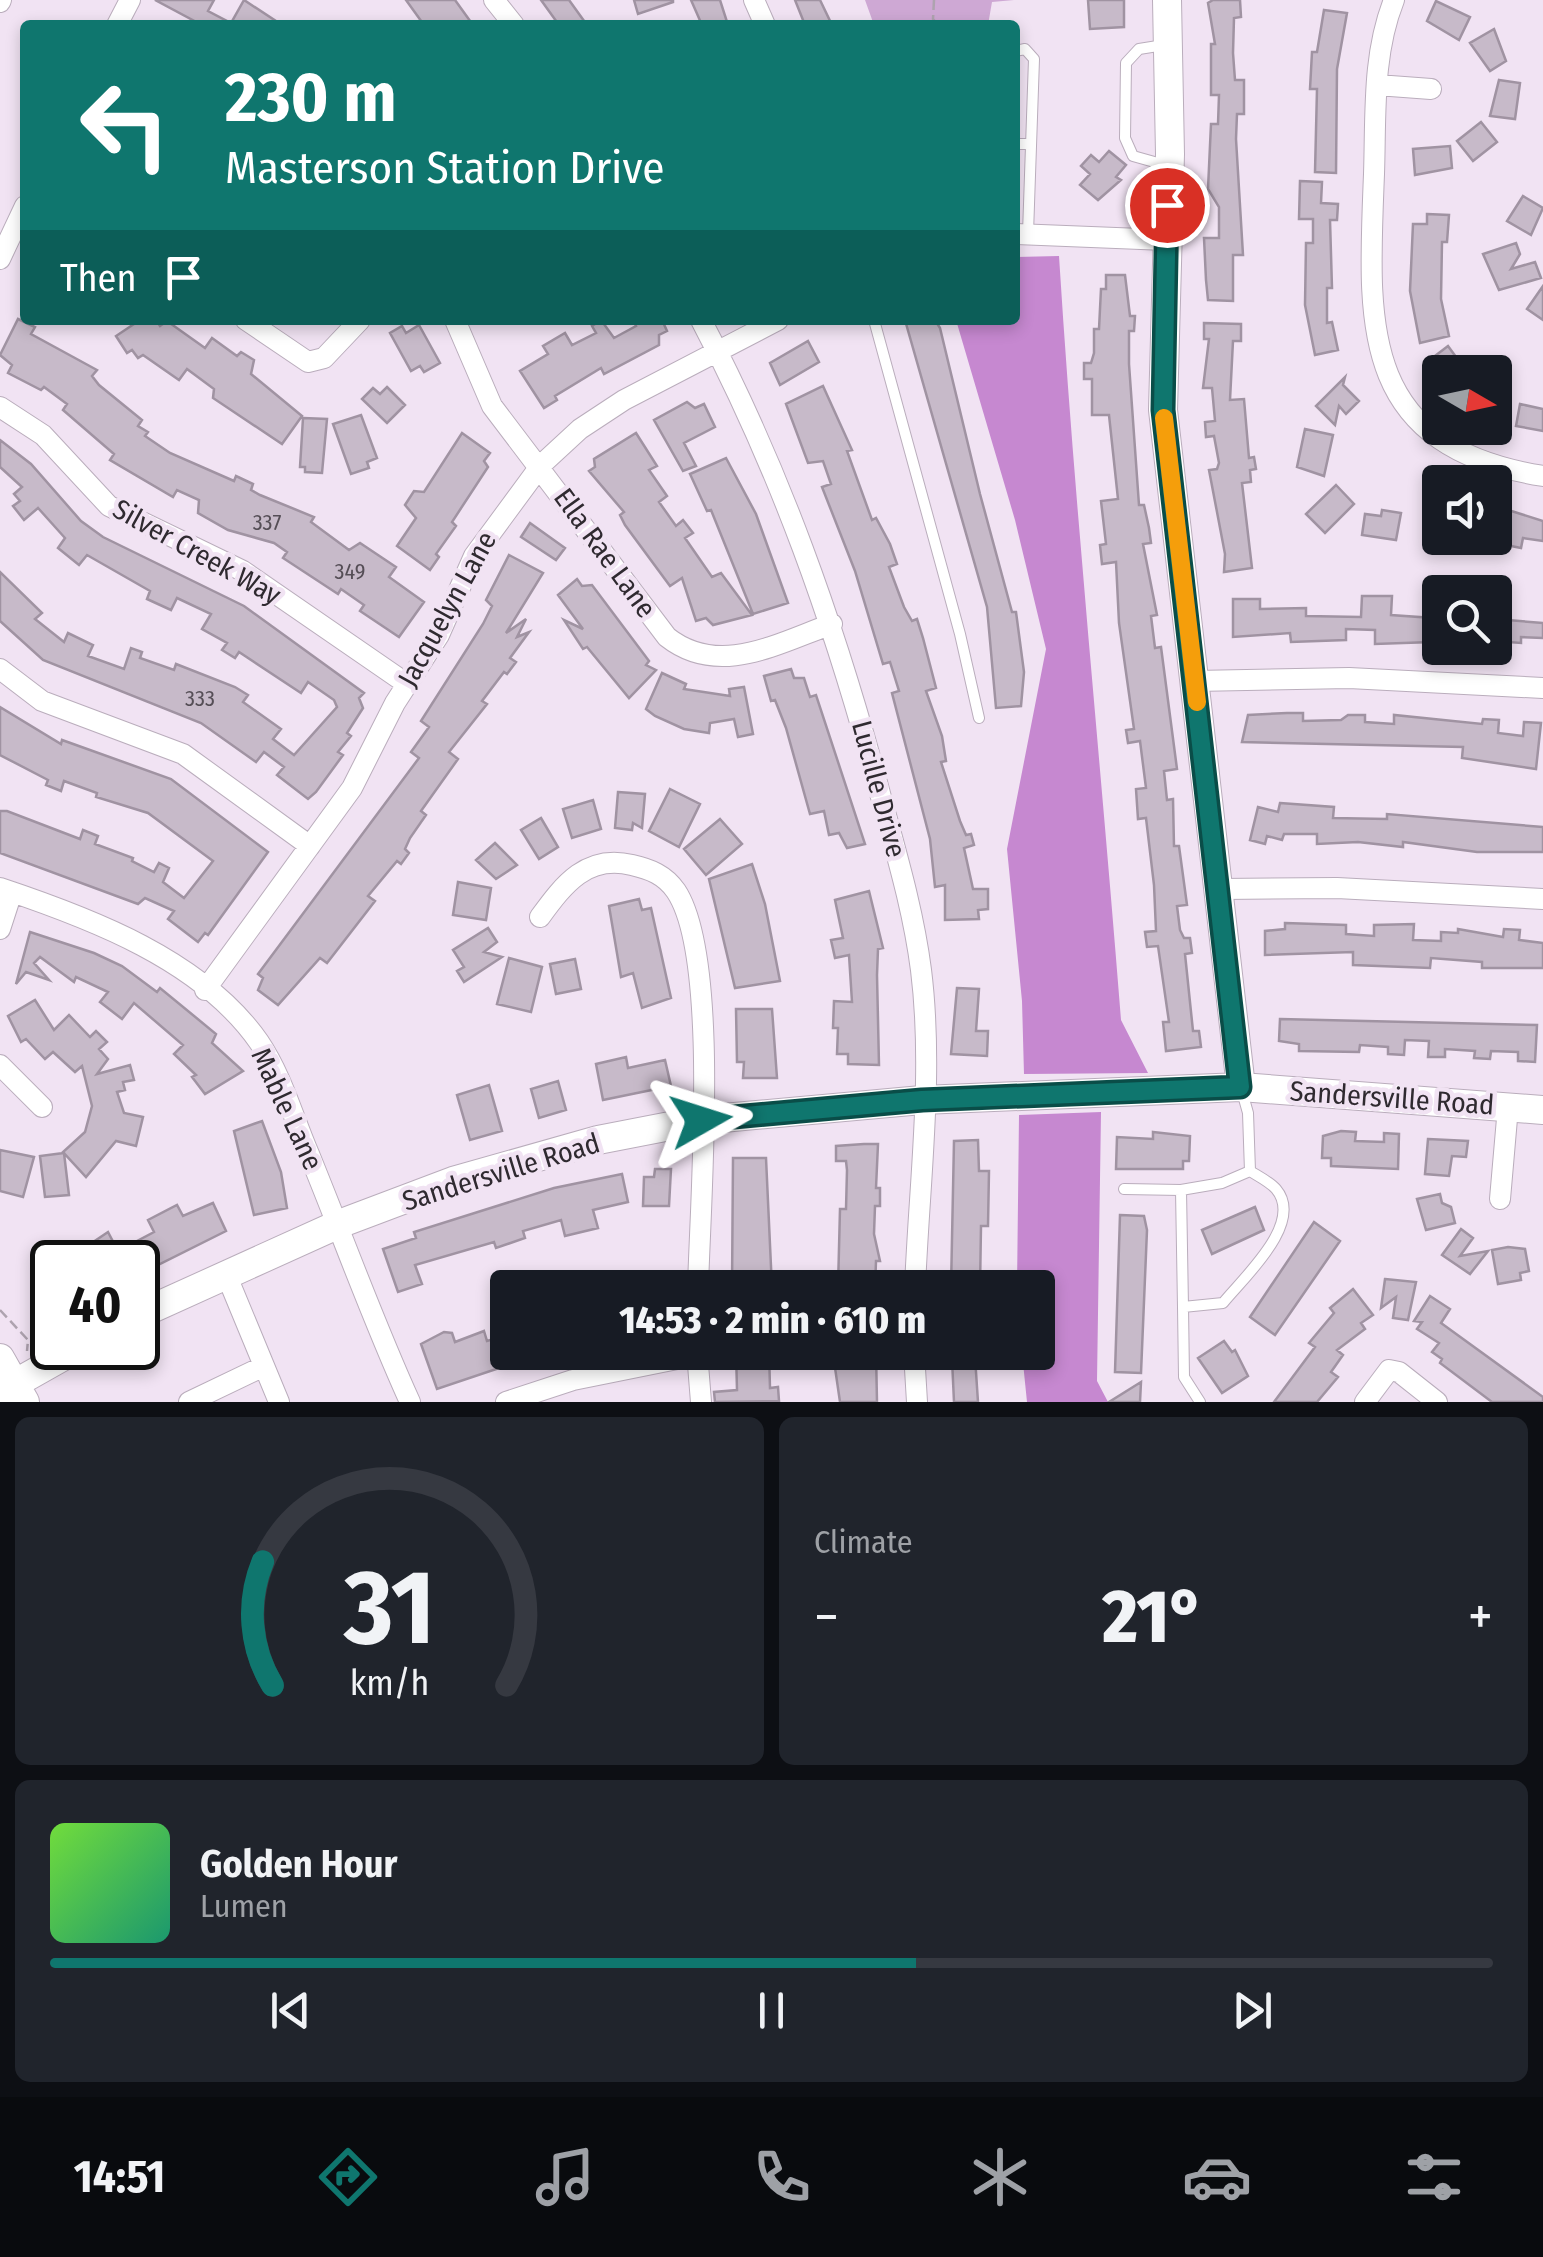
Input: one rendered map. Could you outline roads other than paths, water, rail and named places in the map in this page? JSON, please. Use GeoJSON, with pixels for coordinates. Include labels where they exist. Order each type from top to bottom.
{"type":"FeatureCollection","features":[{"type":"Feature","properties":{"kind":"street"},"geometry":{"type":"LineString","coordinates":[[494,0],[510,20]]}},
{"type":"Feature","properties":{"kind":"street"},"geometry":{"type":"LineString","coordinates":[[1166,0],[1170,44],[1163,410],[1240,1087]]}},
{"type":"Feature","properties":{"kind":"street"},"geometry":{"type":"LineString","coordinates":[[1394,0],[1378,62],[1370,273],[1376,335],[1388,374],[1407,410],[1437,438],[1489,464],[1543,476]]}},
{"type":"Feature","properties":{"kind":"street"},"geometry":{"type":"LineString","coordinates":[[1377,86],[1430,89]]}},
{"type":"Feature","properties":{"kind":"street"},"geometry":{"type":"LineString","coordinates":[[0,259],[20,217]]}},
{"type":"Feature","properties":{"kind":"street"},"geometry":{"type":"LineString","coordinates":[[1022,234],[1166,240]]}},
{"type":"Feature","properties":{"kind":"street"},"geometry":{"type":"LineString","coordinates":[[253,325],[308,362],[324,358],[355,325]]}},
{"type":"Feature","properties":{"kind":"street","name":"Ella Rae Lane"},"geometry":{"type":"LineString","coordinates":[[457,325],[482,390],[666,637],[700,656],[726,658],[832,624]]}},
{"type":"Feature","properties":{"kind":"street","name":"Lucille Drive"},"geometry":{"type":"LineString","coordinates":[[704,325],[785,494],[832,624],[912,915],[922,972],[916,1270]]}},
{"type":"Feature","properties":{"kind":"street","name":"Jacquelyn Lane"},"geometry":{"type":"LineString","coordinates":[[206,990],[352,788],[407,684],[439,635],[489,530],[540,465],[601,415],[769,325]]}},
{"type":"Feature","properties":{"kind":"street","name":"Silver Creek Way"},"geometry":{"type":"LineString","coordinates":[[0,408],[43,435],[109,506],[243,571],[407,684]]}},
{"type":"Feature","properties":{"kind":"street"},"geometry":{"type":"LineString","coordinates":[[0,668],[42,700],[160,744],[203,765],[310,846]]}},
{"type":"Feature","properties":{"kind":"street"},"geometry":{"type":"LineString","coordinates":[[1195,681],[1350,678],[1543,688]]}},
{"type":"Feature","properties":{"kind":"street"},"geometry":{"type":"LineString","coordinates":[[540,917],[564,883],[591,864],[624,863],[654,870],[675,889],[686,910],[701,978],[698,1270]]}},
{"type":"Feature","properties":{"kind":"street"},"geometry":{"type":"LineString","coordinates":[[1220,890],[1338,888],[1543,900]]}},
{"type":"Feature","properties":{"kind":"street"},"geometry":{"type":"LineString","coordinates":[[0,929],[6,890]]}},
{"type":"Feature","properties":{"kind":"street","name":"Mable Lane"},"geometry":{"type":"LineString","coordinates":[[6,890],[110,927],[206,990],[260,1043],[339,1224],[370,1313],[410,1402]]}},
{"type":"Feature","properties":{"kind":"street"},"geometry":{"type":"LineString","coordinates":[[0,1065],[42,1107]]}},
{"type":"Feature","properties":{"kind":"street","name":"Sandersville Road"},"geometry":{"type":"LineString","coordinates":[[160,1305],[339,1224],[510,1162],[701,1120],[922,1100],[1240,1087],[1543,1110]]}},
{"type":"Feature","properties":{"kind":"street"},"geometry":{"type":"LineString","coordinates":[[1500,1199],[1508,1106]]}},
{"type":"Feature","properties":{"kind":"street"},"geometry":{"type":"LineString","coordinates":[[226,1274],[280,1402]]}},
{"type":"Feature","properties":{"kind":"street"},"geometry":{"type":"LineString","coordinates":[[13,1392],[14,1355]]}},
{"type":"Feature","properties":{"kind":"street"},"geometry":{"type":"LineString","coordinates":[[189,1402],[264,1366]]}},
{"type":"Feature","properties":{"kind":"street"},"geometry":{"type":"LineString","coordinates":[[13,1392],[46,1370]]}},
{"type":"Feature","properties":{"kind":"street"},"geometry":{"type":"LineString","coordinates":[[506,1402],[573,1380],[621,1370]]}},
{"type":"Feature","properties":{"kind":"street"},"geometry":{"type":"LineString","coordinates":[[698,1370],[700,1402]]}},
{"type":"Feature","properties":{"kind":"street"},"geometry":{"type":"LineString","coordinates":[[915,1370],[917,1402]]}},
{"type":"Feature","properties":{"kind":"street"},"geometry":{"type":"LineString","coordinates":[[1365,1402],[1389,1370],[1399,1372],[1437,1402]]}},
{"type":"Feature","properties":{"kind":"lane"},"geometry":{"type":"LineString","coordinates":[[1169,166],[1140,159],[1128,150],[1124,71],[1139,49],[1170,44]]}},
{"type":"Feature","properties":{"kind":"lane"},"geometry":{"type":"LineString","coordinates":[[1020,50],[1025,49],[1034,59],[1022,234]]}},
{"type":"Feature","properties":{"kind":"lane"},"geometry":{"type":"LineString","coordinates":[[1020,144],[1031,144]]}},
{"type":"Feature","properties":{"kind":"lane"},"geometry":{"type":"LineString","coordinates":[[875,325],[979,718]]}},
{"type":"Feature","properties":{"kind":"lane"},"geometry":{"type":"LineString","coordinates":[[1240,1087],[1248,1113],[1250,1171]]}},
{"type":"Feature","properties":{"kind":"lane"},"geometry":{"type":"LineString","coordinates":[[1124,1189],[1181,1190],[1222,1184],[1250,1171]]}},
{"type":"Feature","properties":{"kind":"lane"},"geometry":{"type":"LineString","coordinates":[[1183,1307],[1223,1304],[1280,1230],[1286,1210],[1276,1190],[1250,1171]]}},
{"type":"Feature","properties":{"kind":"lane"},"geometry":{"type":"LineString","coordinates":[[1181,1190],[1184,1377],[1200,1402]]}}]}
